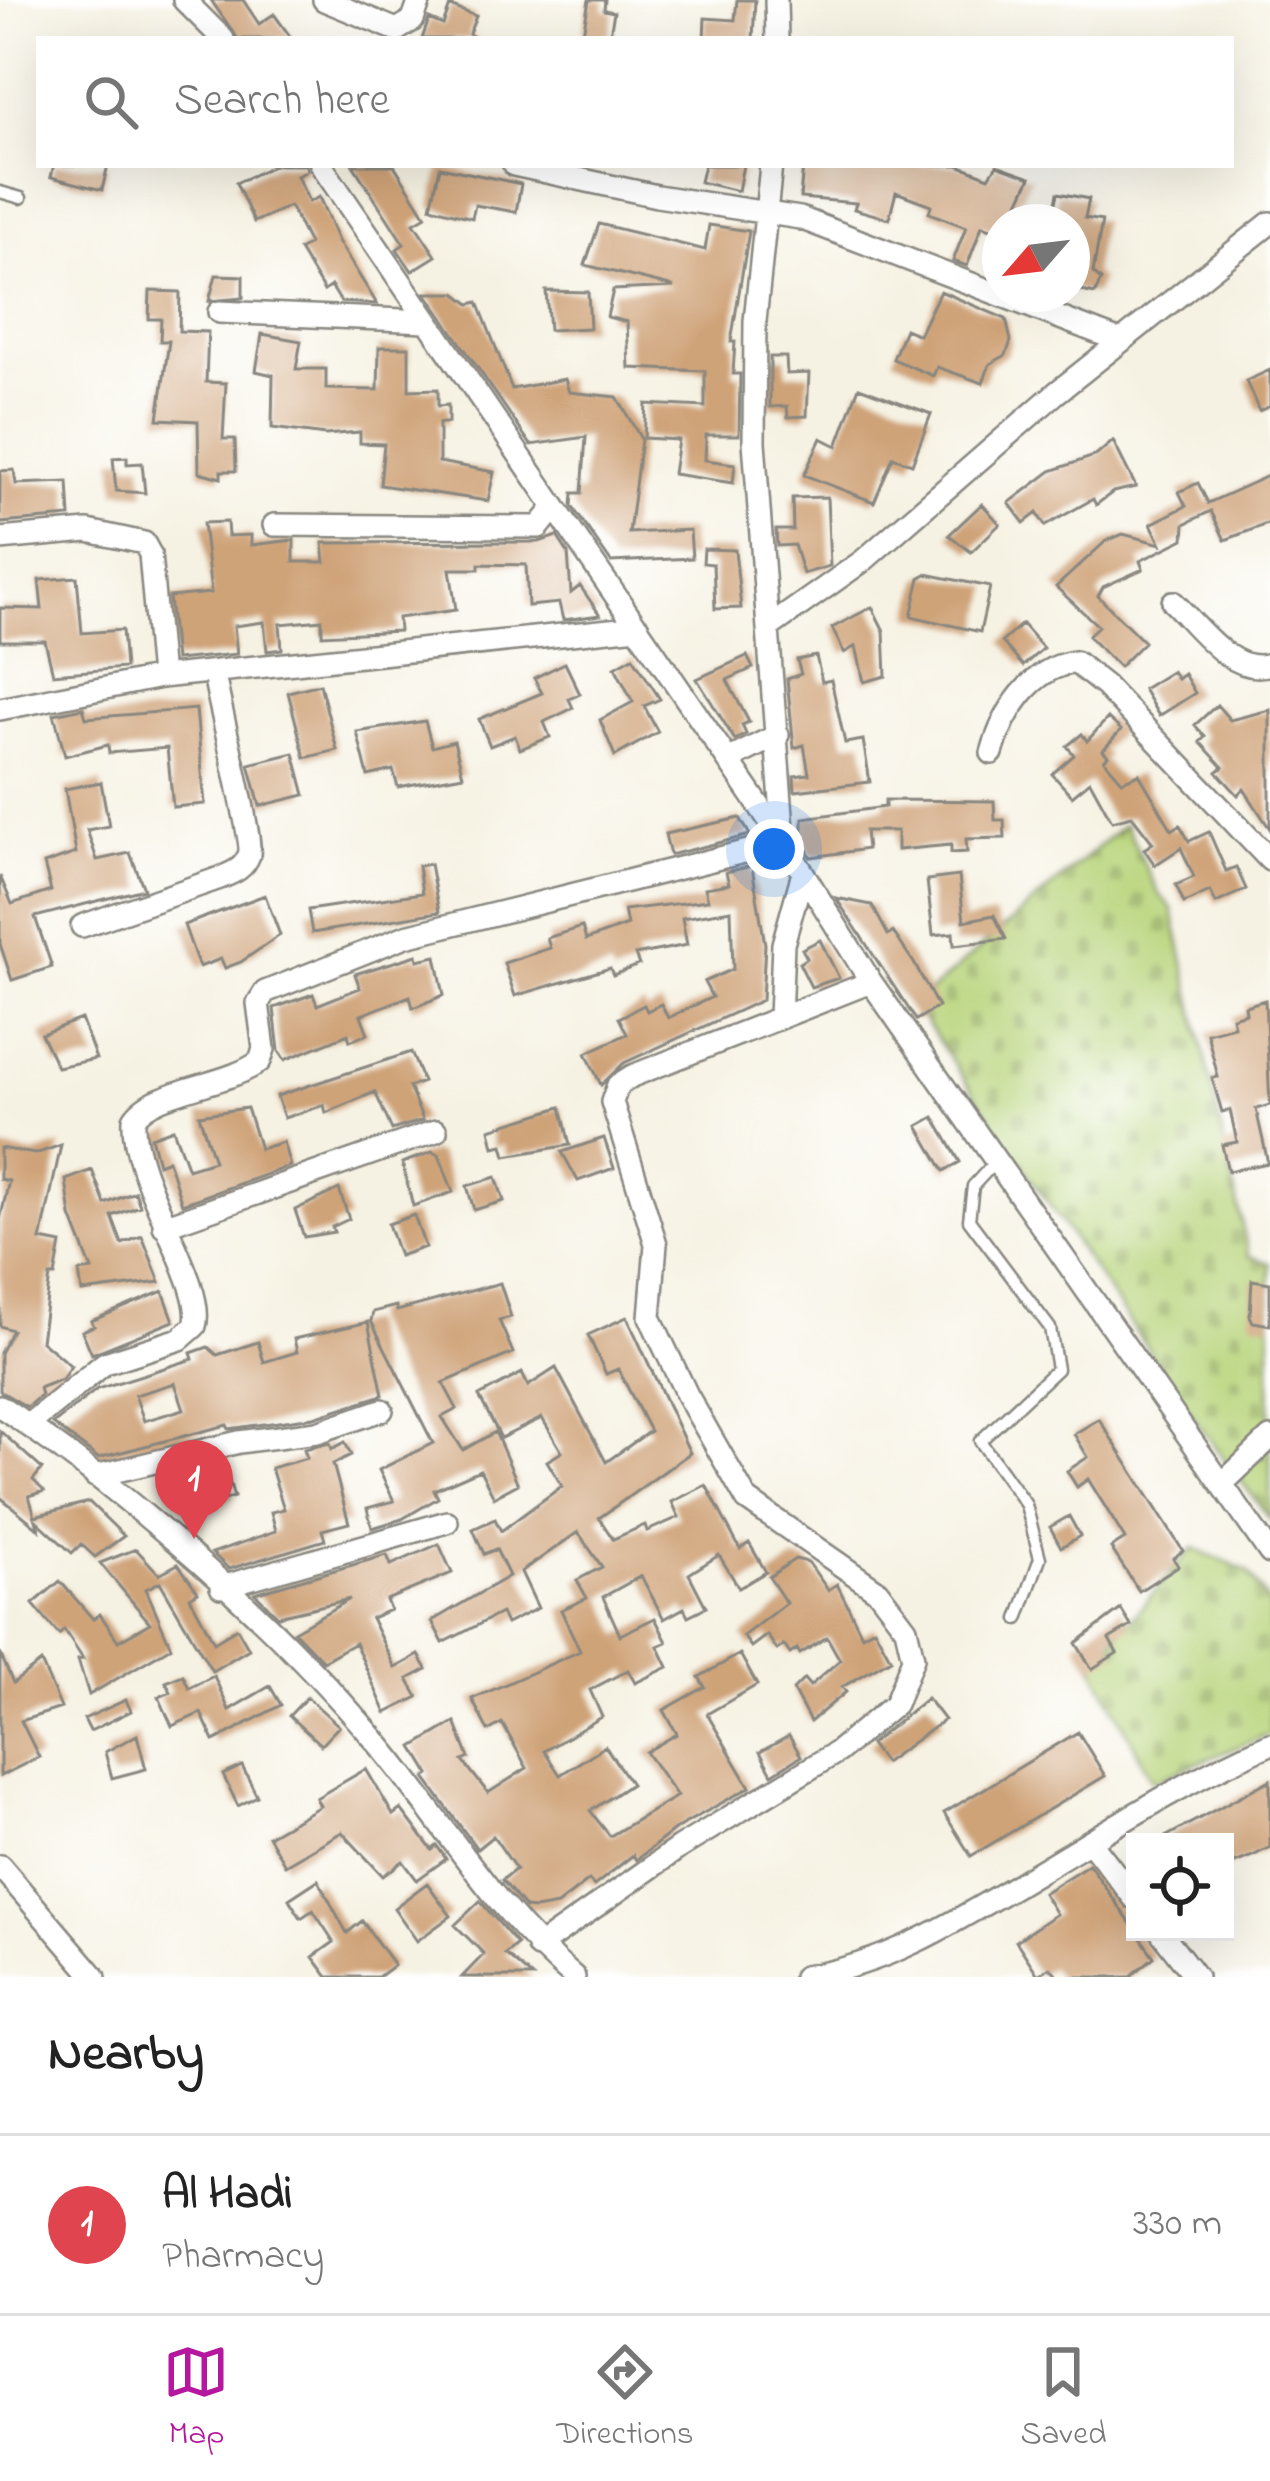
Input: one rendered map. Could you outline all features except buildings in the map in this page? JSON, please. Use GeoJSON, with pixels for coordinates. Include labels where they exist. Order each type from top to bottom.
{"type":"FeatureCollection","features":[{"type":"Feature","properties":{"kind":"street"},"geometry":{"type":"LineString","coordinates":[[184,0],[209,8],[223,36]]}},
{"type":"Feature","properties":{"kind":"street"},"geometry":{"type":"LineString","coordinates":[[324,0],[398,30],[413,20],[420,0]]}},
{"type":"Feature","properties":{"kind":"street"},"geometry":{"type":"LineString","coordinates":[[776,0],[777,36]]}},
{"type":"Feature","properties":{"kind":"street"},"geometry":{"type":"LineString","coordinates":[[322,168],[784,842],[871,982],[1270,1553]]}},
{"type":"Feature","properties":{"kind":"street"},"geometry":{"type":"LineString","coordinates":[[528,168],[657,196],[770,210],[1120,341]]}},
{"type":"Feature","properties":{"kind":"street"},"geometry":{"type":"LineString","coordinates":[[771,168],[755,322],[754,422],[784,842]]}},
{"type":"Feature","properties":{"kind":"street"},"geometry":{"type":"LineString","coordinates":[[768,628],[864,560],[1120,341],[1270,224]]}},
{"type":"Feature","properties":{"kind":"street"},"geometry":{"type":"LineString","coordinates":[[219,311],[427,320]]}},
{"type":"Feature","properties":{"kind":"street"},"geometry":{"type":"LineString","coordinates":[[274,525],[539,526],[555,507]]}},
{"type":"Feature","properties":{"kind":"street"},"geometry":{"type":"LineString","coordinates":[[0,539],[88,531],[144,543],[150,554],[161,677]]}},
{"type":"Feature","properties":{"kind":"street"},"geometry":{"type":"LineString","coordinates":[[1173,602],[1237,663],[1256,669],[1270,664]]}},
{"type":"Feature","properties":{"kind":"street"},"geometry":{"type":"LineString","coordinates":[[0,709],[161,677],[638,627]]}},
{"type":"Feature","properties":{"kind":"street"},"geometry":{"type":"LineString","coordinates":[[992,753],[999,728],[1022,693],[1054,668],[1075,662],[1105,686],[1270,860]]}},
{"type":"Feature","properties":{"kind":"street"},"geometry":{"type":"LineString","coordinates":[[82,926],[220,878],[240,869],[249,857],[249,829],[225,746],[214,674]]}},
{"type":"Feature","properties":{"kind":"street"},"geometry":{"type":"LineString","coordinates":[[728,760],[778,734]]}},
{"type":"Feature","properties":{"kind":"street"},"geometry":{"type":"LineString","coordinates":[[28,1425],[105,1364],[180,1339],[195,1326],[197,1305],[137,1151],[135,1115],[260,1060],[264,1048],[258,1004],[273,986],[406,936],[784,842]]}},
{"type":"Feature","properties":{"kind":"street"},"geometry":{"type":"LineString","coordinates":[[780,1018],[783,944],[802,875]]}},
{"type":"Feature","properties":{"kind":"street"},"geometry":{"type":"LineString","coordinates":[[538,1947],[680,1847],[837,1752],[895,1704],[912,1672],[911,1643],[890,1602],[748,1500],[667,1357],[648,1308],[656,1244],[613,1108],[614,1091],[632,1076],[871,982]]}},
{"type":"Feature","properties":{"kind":"street"},"geometry":{"type":"LineString","coordinates":[[164,1226],[436,1131]]}},
{"type":"Feature","properties":{"kind":"street"},"geometry":{"type":"LineString","coordinates":[[0,1406],[95,1476],[221,1587],[352,1713],[488,1892],[538,1947],[574,1977]]}},
{"type":"Feature","properties":{"kind":"street"},"geometry":{"type":"LineString","coordinates":[[95,1476],[239,1442],[317,1432],[382,1410]]}},
{"type":"Feature","properties":{"kind":"street"},"geometry":{"type":"LineString","coordinates":[[1222,1484],[1270,1438]]}},
{"type":"Feature","properties":{"kind":"street"},"geometry":{"type":"LineString","coordinates":[[221,1587],[447,1522]]}},
{"type":"Feature","properties":{"kind":"street"},"geometry":{"type":"LineString","coordinates":[[804,1977],[868,1962],[926,1938],[1208,1772],[1270,1744]]}},
{"type":"Feature","properties":{"kind":"street"},"geometry":{"type":"LineString","coordinates":[[1090,1840],[1126,1887]]}},
{"type":"Feature","properties":{"kind":"street"},"geometry":{"type":"LineString","coordinates":[[0,1866],[95,1977]]}},
{"type":"Feature","properties":{"kind":"street"},"geometry":{"type":"LineString","coordinates":[[1168,1941],[1196,1977]]}},
{"type":"Feature","properties":{"kind":"lane"},"geometry":{"type":"LineString","coordinates":[[0,192],[21,198]]}},
{"type":"Feature","properties":{"kind":"lane"},"geometry":{"type":"LineString","coordinates":[[995,1162],[973,1186],[969,1220],[1050,1328],[1057,1369],[980,1441],[1026,1504],[1040,1558],[1018,1619]]}},
{"type":"Feature","properties":{"kind":"green space"},"geometry":{"type":"Polygon","coordinates":[[[1125,824],[1158,893],[1172,908],[1249,1256],[1270,1263],[1270,1519],[1204,1432],[914,1005],[1125,824]]]}},
{"type":"Feature","properties":{"kind":"green space"},"geometry":{"type":"Polygon","coordinates":[[[1193,1548],[1247,1571],[1270,1605],[1270,1734],[1153,1781],[1092,1664],[1193,1548]]]}},
{"type":"Feature","properties":{"kind":"place","name":"Al Hadi"},"geometry":{"type":"Point","coordinates":[194,1539]}}]}
